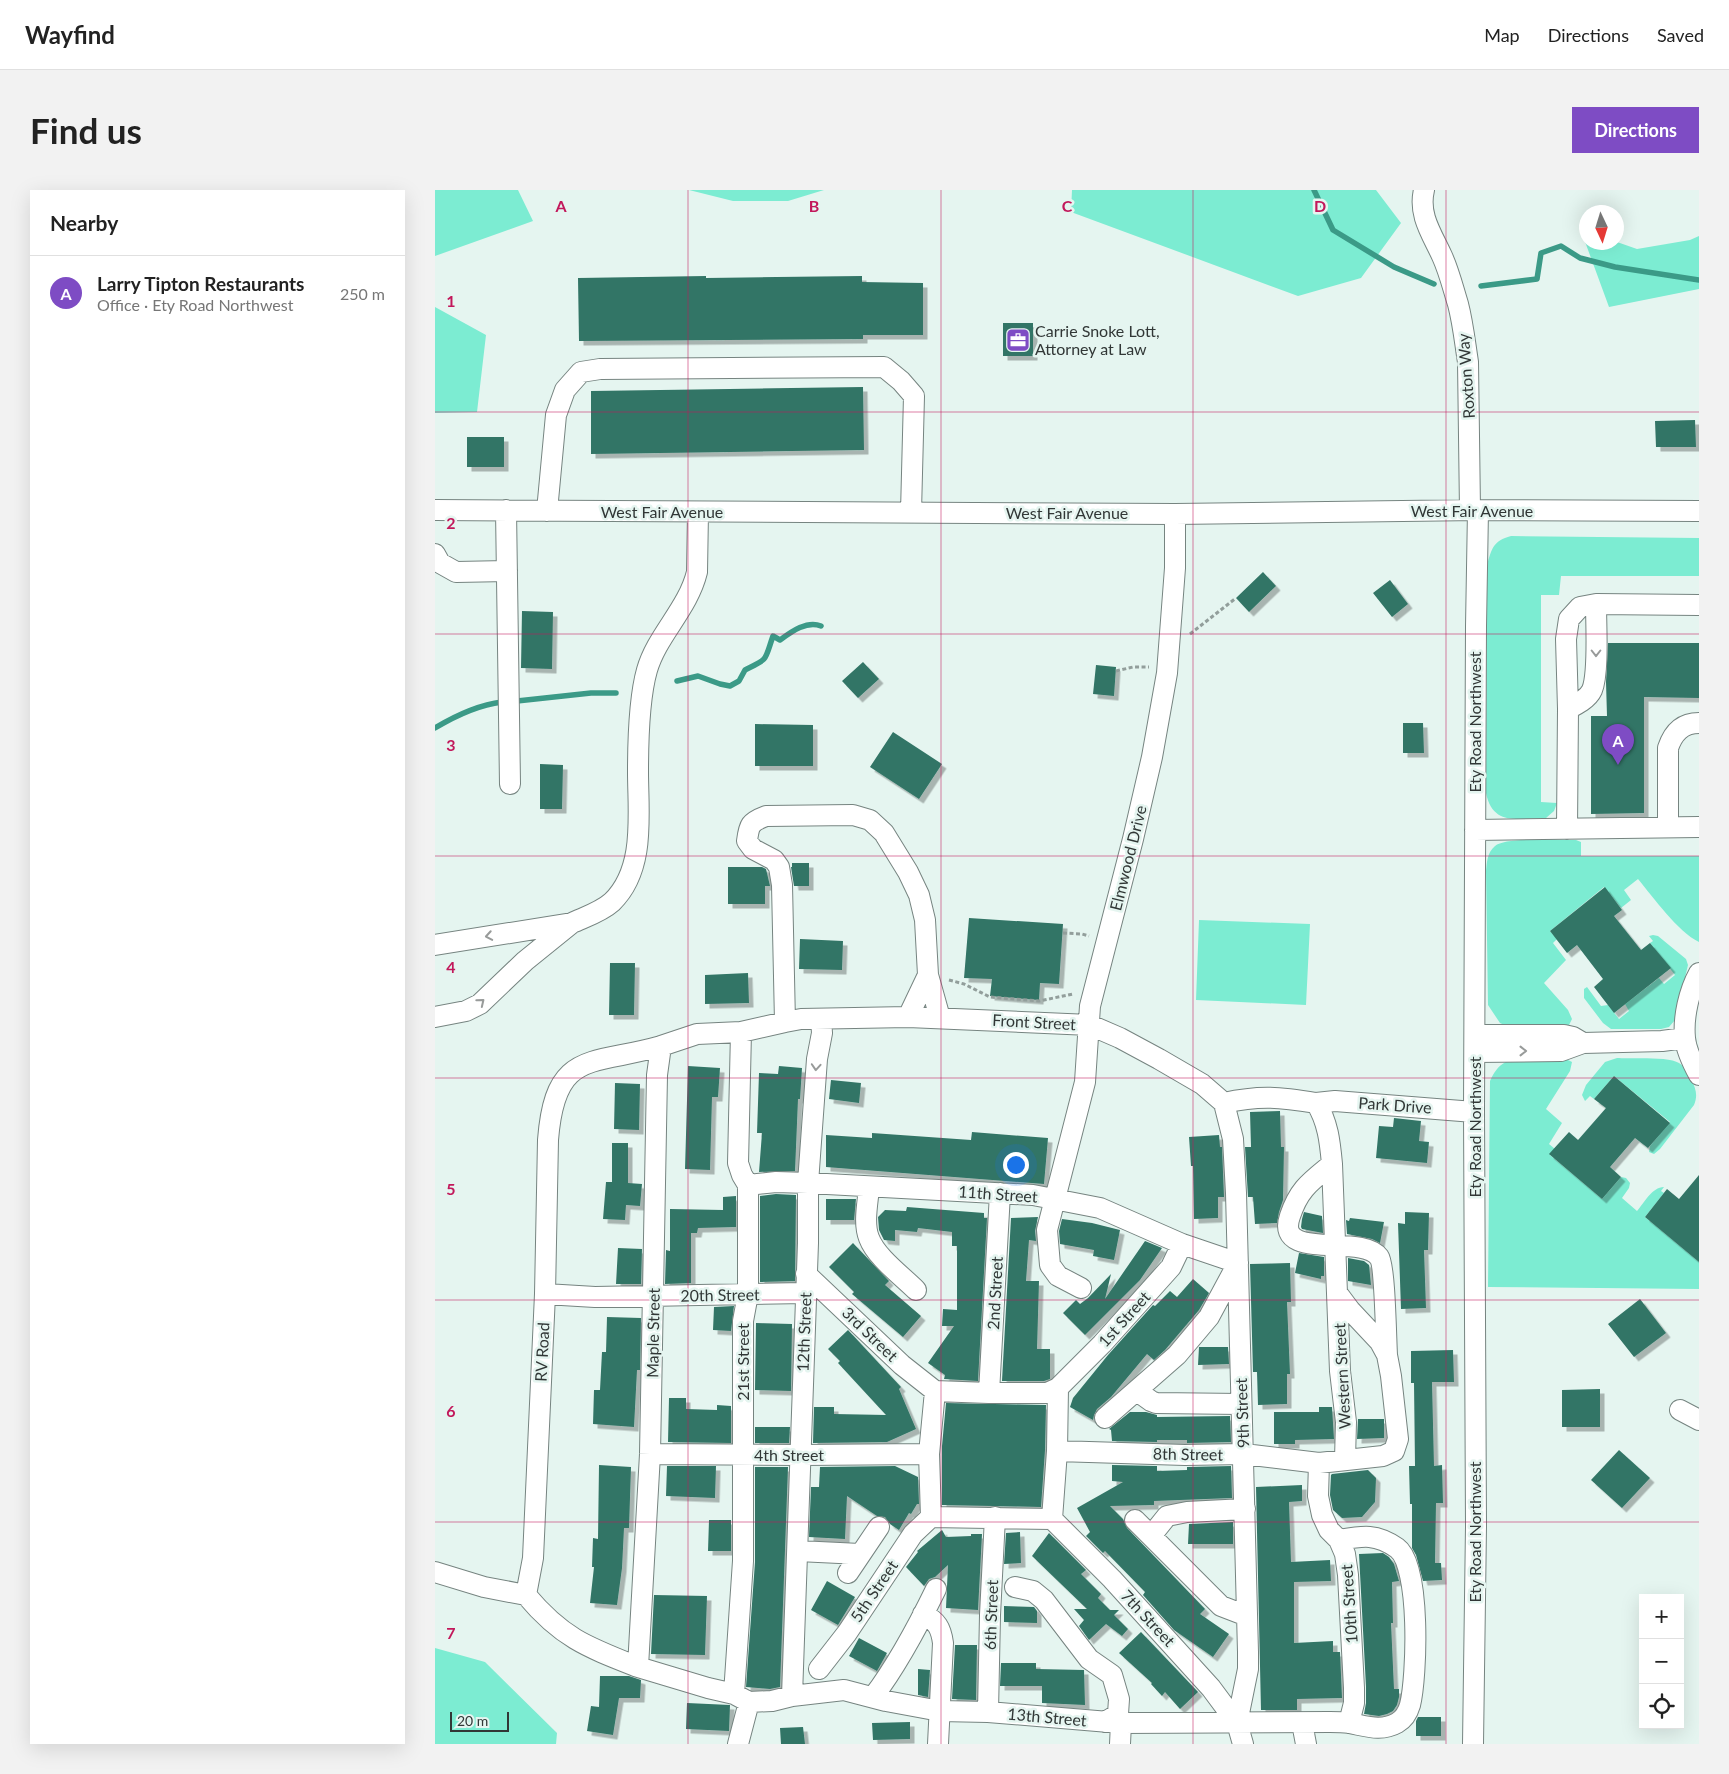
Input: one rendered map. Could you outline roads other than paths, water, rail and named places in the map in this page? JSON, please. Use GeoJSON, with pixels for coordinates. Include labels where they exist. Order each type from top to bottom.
{"type":"FeatureCollection","features":[{"type":"Feature","properties":{"kind":"street","name":"Roxton Way"},"geometry":{"type":"LineString","coordinates":[[1424,190],[1422,210],[1429,233],[1443,257],[1459,307],[1465,338],[1468,362],[1474,510]]}},
{"type":"Feature","properties":{"kind":"street"},"geometry":{"type":"LineString","coordinates":[[547,511],[556,415],[565,390],[581,372],[600,369],[884,367],[901,380],[914,396],[911,512]]}},
{"type":"Feature","properties":{"kind":"street","name":"West Fair Avenue"},"geometry":{"type":"LineString","coordinates":[[435,510],[1175,514],[1474,510],[1699,511]]}},
{"type":"Feature","properties":{"kind":"street"},"geometry":{"type":"LineString","coordinates":[[506,510],[511,784]]}},
{"type":"Feature","properties":{"kind":"street","name":"Ety Road Northwest"},"geometry":{"type":"LineString","coordinates":[[1473,1744],[1476,1526],[1474,510]]}},
{"type":"Feature","properties":{"kind":"street"},"geometry":{"type":"LineString","coordinates":[[435,1017],[473,1008],[480,1004],[527,960],[572,923],[597,912],[612,902],[627,882],[635,860],[637,840],[640,733],[645,683],[652,658],[685,602],[695,580],[697,572],[698,512]]}},
{"type":"Feature","properties":{"kind":"street","name":"Elmwood Drive"},"geometry":{"type":"LineString","coordinates":[[1081,1288],[1058,1276],[1050,1265],[1047,1230],[1085,1082],[1090,1006],[1152,757],[1167,673],[1175,568],[1175,514]]}},
{"type":"Feature","properties":{"kind":"street"},"geometry":{"type":"LineString","coordinates":[[435,554],[440,563],[455,572],[507,571]]}},
{"type":"Feature","properties":{"kind":"street"},"geometry":{"type":"LineString","coordinates":[[1567,829],[1568,709],[1566,639],[1569,619],[1580,607],[1596,604],[1699,605]]}},
{"type":"Feature","properties":{"kind":"street"},"geometry":{"type":"LineString","coordinates":[[1568,709],[1579,704],[1592,691],[1596,676],[1596,604]]}},
{"type":"Feature","properties":{"kind":"street"},"geometry":{"type":"LineString","coordinates":[[1668,827],[1668,748],[1671,737],[1680,727],[1699,723]]}},
{"type":"Feature","properties":{"kind":"street"},"geometry":{"type":"LineString","coordinates":[[785,1022],[782,885],[779,867],[774,860],[753,849],[747,841],[749,827],[755,820],[766,816],[853,815],[870,820],[884,834],[908,872],[919,895],[925,920],[928,975],[940,1018]]}},
{"type":"Feature","properties":{"kind":"street"},"geometry":{"type":"LineString","coordinates":[[1475,830],[1699,827]]}},
{"type":"Feature","properties":{"kind":"street"},"geometry":{"type":"LineString","coordinates":[[435,945],[572,923]]}},
{"type":"Feature","properties":{"kind":"street"},"geometry":{"type":"LineString","coordinates":[[522,930],[528,952],[527,960]]}},
{"type":"Feature","properties":{"kind":"street"},"geometry":{"type":"LineString","coordinates":[[1699,973],[1687,1006],[1685,1038],[1692,1062],[1699,1075]]}},
{"type":"Feature","properties":{"kind":"street"},"geometry":{"type":"LineString","coordinates":[[908,1017],[928,975]]}},
{"type":"Feature","properties":{"kind":"street","name":"Front Street"},"geometry":{"type":"LineString","coordinates":[[821,1019],[908,1017],[1090,1025],[1120,1038],[1202,1084],[1224,1103]]}},
{"type":"Feature","properties":{"kind":"street"},"geometry":{"type":"LineString","coordinates":[[661,1046],[697,1034],[741,1032],[785,1022],[821,1019]]}},
{"type":"Feature","properties":{"kind":"street","name":"12th Street"},"geometry":{"type":"LineString","coordinates":[[792,1696],[808,1184],[817,1059],[822,1033],[821,1019]]}},
{"type":"Feature","properties":{"kind":"street","name":"21st Street"},"geometry":{"type":"LineString","coordinates":[[738,1744],[742,1698],[743,1321],[748,1294],[747,1185],[738,1163],[741,1032]]}},
{"type":"Feature","properties":{"kind":"street"},"geometry":{"type":"LineString","coordinates":[[1475,1043],[1564,1035],[1573,1037],[1583,1043],[1662,1041],[1685,1038]]}},
{"type":"Feature","properties":{"kind":"street","name":"RV Road"},"geometry":{"type":"LineString","coordinates":[[526,1595],[533,1558],[545,1294],[548,1140],[554,1099],[560,1086],[571,1072],[587,1063],[661,1046]]}},
{"type":"Feature","properties":{"kind":"street","name":"Maple Street"},"geometry":{"type":"LineString","coordinates":[[638,1667],[649,1454],[654,1296],[657,1075],[661,1046]]}},
{"type":"Feature","properties":{"kind":"street"},"geometry":{"type":"LineString","coordinates":[[1224,1103],[1247,1098],[1278,1097],[1316,1102]]}},
{"type":"Feature","properties":{"kind":"street","name":"Park Drive"},"geometry":{"type":"LineString","coordinates":[[1316,1102],[1335,1101],[1474,1112]]}},
{"type":"Feature","properties":{"kind":"street","name":"Western Street"},"geometry":{"type":"LineString","coordinates":[[1316,1102],[1327,1124],[1330,1140],[1341,1371],[1346,1422],[1345,1458]]}},
{"type":"Feature","properties":{"kind":"street","name":"9th Street"},"geometry":{"type":"LineString","coordinates":[[1224,1103],[1233,1139],[1245,1509],[1248,1669],[1237,1722]]}},
{"type":"Feature","properties":{"kind":"street","name":"Western Street"},"geometry":{"type":"LineString","coordinates":[[1319,1463],[1345,1458],[1383,1456],[1392,1453],[1397,1448],[1398,1439],[1387,1355],[1381,1259],[1370,1250],[1335,1245],[1307,1244],[1292,1239],[1287,1232],[1288,1221],[1296,1199],[1306,1184],[1331,1164]]}},
{"type":"Feature","properties":{"kind":"street","name":"11th Street"},"geometry":{"type":"LineString","coordinates":[[747,1185],[777,1182],[1033,1195],[1100,1208],[1182,1244],[1238,1263]]}},
{"type":"Feature","properties":{"kind":"street"},"geometry":{"type":"LineString","coordinates":[[869,1187],[867,1226],[869,1238],[881,1256],[916,1290]]}},
{"type":"Feature","properties":{"kind":"street","name":"2nd Street"},"geometry":{"type":"LineString","coordinates":[[989,1394],[1000,1193]]}},
{"type":"Feature","properties":{"kind":"street","name":"1st Street"},"geometry":{"type":"LineString","coordinates":[[1059,1388],[1102,1344],[1171,1267],[1182,1244]]}},
{"type":"Feature","properties":{"kind":"street"},"geometry":{"type":"LineString","coordinates":[[1105,1418],[1177,1355],[1204,1323],[1238,1263]]}},
{"type":"Feature","properties":{"kind":"street","name":"20th Street"},"geometry":{"type":"LineString","coordinates":[[545,1294],[595,1297],[748,1294],[806,1284]]}},
{"type":"Feature","properties":{"kind":"street","name":"3rd Street"},"geometry":{"type":"LineString","coordinates":[[806,1284],[935,1392]]}},
{"type":"Feature","properties":{"kind":"street","name":"Western Street"},"geometry":{"type":"LineString","coordinates":[[1338,1294],[1350,1310],[1380,1342],[1387,1355]]}},
{"type":"Feature","properties":{"kind":"street"},"geometry":{"type":"LineString","coordinates":[[1059,1388],[1052,1519],[931,1517],[929,1454],[935,1392],[989,1394],[1047,1393],[1059,1388]]}},
{"type":"Feature","properties":{"kind":"street"},"geometry":{"type":"LineString","coordinates":[[1137,1391],[1157,1403],[1241,1404]]}},
{"type":"Feature","properties":{"kind":"street"},"geometry":{"type":"LineString","coordinates":[[1680,1410],[1699,1420]]}},
{"type":"Feature","properties":{"kind":"street","name":"8th Street"},"geometry":{"type":"LineString","coordinates":[[1057,1451],[1185,1455],[1243,1454],[1319,1463]]}},
{"type":"Feature","properties":{"kind":"street","name":"4th Street"},"geometry":{"type":"LineString","coordinates":[[649,1454],[929,1454]]}},
{"type":"Feature","properties":{"kind":"street","name":"10th Street"},"geometry":{"type":"LineString","coordinates":[[1319,1463],[1318,1496],[1322,1515],[1329,1530],[1339,1540],[1345,1554],[1348,1575],[1354,1703],[1349,1723]]}},
{"type":"Feature","properties":{"kind":"street"},"geometry":{"type":"LineString","coordinates":[[1151,1536],[1167,1516],[1187,1512],[1245,1509]]}},
{"type":"Feature","properties":{"kind":"street","name":"5th Street"},"geometry":{"type":"LineString","coordinates":[[819,1669],[847,1633],[913,1534],[931,1517]]}},
{"type":"Feature","properties":{"kind":"street","name":"6th Street"},"geometry":{"type":"LineString","coordinates":[[988,1712],[995,1517]]}},
{"type":"Feature","properties":{"kind":"street","name":"7th Street"},"geometry":{"type":"LineString","coordinates":[[1052,1519],[1112,1579],[1179,1652],[1211,1688],[1237,1722]]}},
{"type":"Feature","properties":{"kind":"street"},"geometry":{"type":"LineString","coordinates":[[1135,1520],[1221,1606],[1247,1616]]}},
{"type":"Feature","properties":{"kind":"street"},"geometry":{"type":"LineString","coordinates":[[848,1573],[879,1528]]}},
{"type":"Feature","properties":{"kind":"street"},"geometry":{"type":"LineString","coordinates":[[1339,1540],[1373,1536],[1399,1549],[1411,1578],[1415,1614],[1413,1689],[1410,1706],[1405,1716],[1398,1723],[1387,1727],[1373,1728],[1349,1723]]}},
{"type":"Feature","properties":{"kind":"street"},"geometry":{"type":"LineString","coordinates":[[798,1551],[860,1554]]}},
{"type":"Feature","properties":{"kind":"street"},"geometry":{"type":"LineString","coordinates":[[435,1572],[484,1587],[526,1595],[545,1617],[582,1644],[638,1667],[742,1698]]}},
{"type":"Feature","properties":{"kind":"street"},"geometry":{"type":"LineString","coordinates":[[1015,1587],[1033,1591],[1045,1600],[1089,1659],[1112,1675],[1119,1699],[1118,1714],[1113,1723],[1120,1744]]}},
{"type":"Feature","properties":{"kind":"street"},"geometry":{"type":"LineString","coordinates":[[873,1697],[882,1685],[936,1589]]}},
{"type":"Feature","properties":{"kind":"street"},"geometry":{"type":"LineString","coordinates":[[923,1614],[934,1619],[941,1630],[943,1643],[938,1744]]}},
{"type":"Feature","properties":{"kind":"street"},"geometry":{"type":"LineString","coordinates":[[795,1645],[819,1669],[845,1690]]}},
{"type":"Feature","properties":{"kind":"street","name":"13th Street"},"geometry":{"type":"LineString","coordinates":[[742,1698],[772,1701],[792,1696],[845,1690],[886,1701],[940,1711],[988,1712],[1113,1723],[1349,1723]]}},
{"type":"Feature","properties":{"kind":"street"},"geometry":{"type":"LineString","coordinates":[[1237,1722],[1243,1744]]}},
{"type":"Feature","properties":{"kind":"street"},"geometry":{"type":"LineString","coordinates":[[1302,1723],[1306,1744]]}},
{"type":"Feature","properties":{"kind":"waterway"},"geometry":{"type":"LineString","coordinates":[[1314,190],[1333,230],[1394,267],[1434,284]]}},
{"type":"Feature","properties":{"kind":"waterway"},"geometry":{"type":"LineString","coordinates":[[1481,286],[1537,279],[1541,253],[1561,246],[1580,258],[1615,267],[1699,280]]}},
{"type":"Feature","properties":{"kind":"waterway"},"geometry":{"type":"LineString","coordinates":[[677,681],[698,676],[730,686],[739,681],[745,670],[765,658],[773,636],[780,640],[794,630],[805,626],[821,626]]}},
{"type":"Feature","properties":{"kind":"waterway"},"geometry":{"type":"LineString","coordinates":[[517,701],[591,693],[616,693]]}},
{"type":"Feature","properties":{"kind":"waterway"},"geometry":{"type":"LineString","coordinates":[[435,728],[467,712],[502,702]]}},
{"type":"Feature","properties":{"kind":"place","name":"Carrie Snoke Lott, Attorney at Law"},"geometry":{"type":"Point","coordinates":[1018,340]}},
{"type":"Feature","properties":{"kind":"place","name":"Larry Tipton Restaurants"},"geometry":{"type":"Point","coordinates":[1618,765]}}]}
